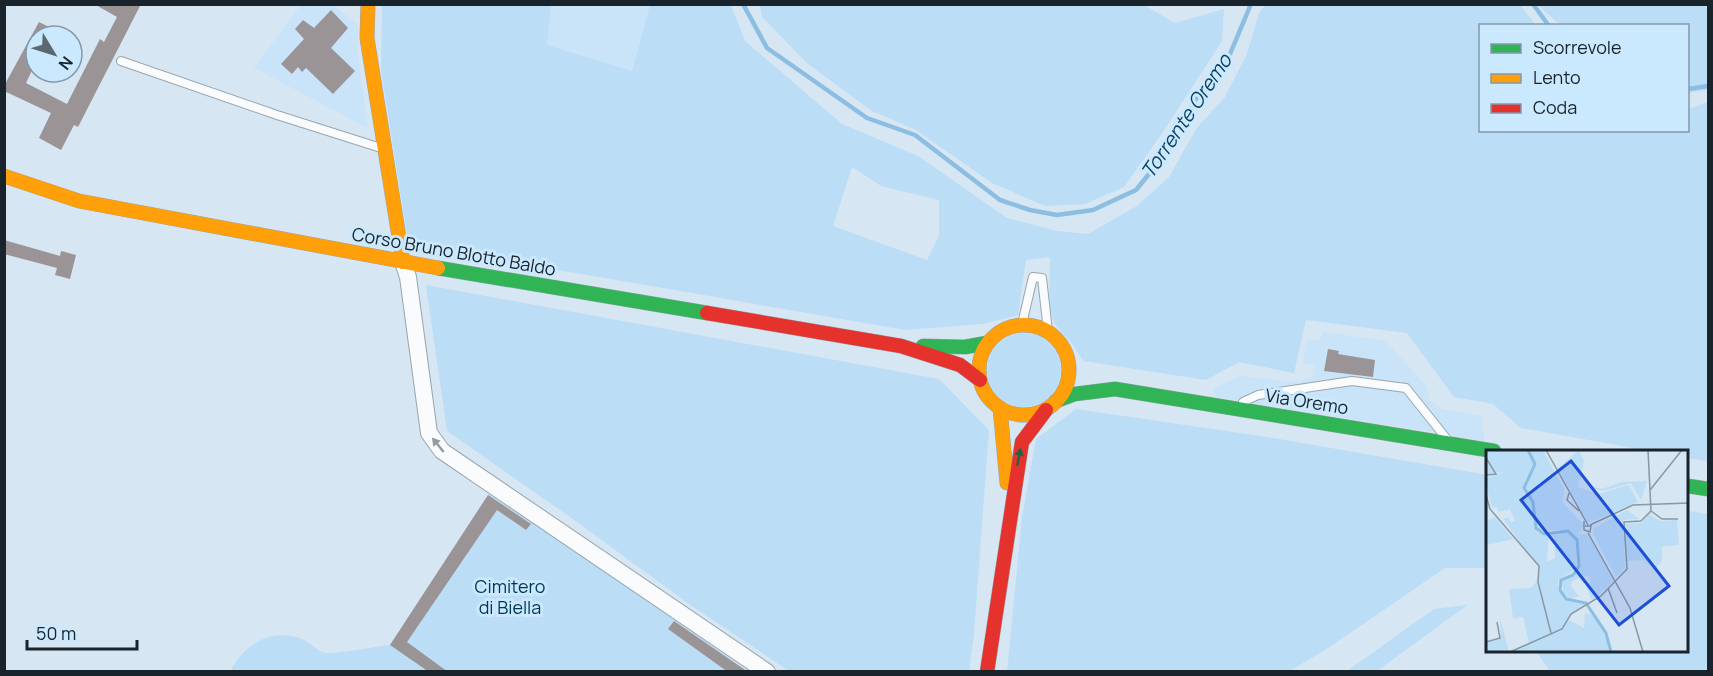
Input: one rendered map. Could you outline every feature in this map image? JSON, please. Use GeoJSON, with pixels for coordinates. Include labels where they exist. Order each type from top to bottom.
{"type":"FeatureCollection","features":[{"type":"Feature","properties":{"kind":"main road"},"geometry":{"type":"LineString","coordinates":[[368,4],[367,38],[403,262]]}},
{"type":"Feature","properties":{"kind":"main road","name":"Corso Bruno Blotto Baldo"},"geometry":{"type":"LineString","coordinates":[[4,176],[80,201],[403,262],[901,346],[960,365],[980,380]]}},
{"type":"Feature","properties":{"kind":"main road"},"geometry":{"type":"LineString","coordinates":[[987,672],[1022,442],[1051,405],[1066,384],[1074,366],[1058,339],[1048,331],[1022,324],[1002,330],[987,343],[980,361],[980,380],[991,401],[1011,413],[1022,415],[1051,405]]}},
{"type":"Feature","properties":{"kind":"main road","name":"Corso Bruno Blotto Baldo"},"geometry":{"type":"LineString","coordinates":[[901,346],[965,347],[987,343]]}},
{"type":"Feature","properties":{"kind":"main road","name":"Via Oremo"},"geometry":{"type":"LineString","coordinates":[[1098,380],[1115,389]]}},
{"type":"Feature","properties":{"kind":"main road","name":"Via Oremo"},"geometry":{"type":"LineString","coordinates":[[1051,405],[1075,394],[1115,389],[1488,450]]}},
{"type":"Feature","properties":{"kind":"main road"},"geometry":{"type":"LineString","coordinates":[[1000,408],[1010,512]]}},
{"type":"Feature","properties":{"kind":"main road"},"geometry":{"type":"LineString","coordinates":[[1689,486],[1708,489]]}},
{"type":"Feature","properties":{"kind":"street"},"geometry":{"type":"LineString","coordinates":[[403,262],[408,277],[429,433],[441,451],[767,672]]}},
{"type":"Feature","properties":{"kind":"lane"},"geometry":{"type":"LineString","coordinates":[[121,61],[384,149]]}},
{"type":"Feature","properties":{"kind":"lane"},"geometry":{"type":"LineString","coordinates":[[1022,324],[1033,277],[1042,278],[1048,331]]}},
{"type":"Feature","properties":{"kind":"lane"},"geometry":{"type":"LineString","coordinates":[[1234,407],[1258,395],[1352,381],[1406,388],[1449,443]]}},
{"type":"Feature","properties":{"kind":"shaded area"},"geometry":{"type":"Polygon","coordinates":[[[301,5],[334,5],[358,25],[358,58],[368,128],[254,68],[301,5]]]}},
{"type":"Feature","properties":{"kind":"shaded area"},"geometry":{"type":"Polygon","coordinates":[[[551,5],[650,5],[632,71],[546,45],[551,5]]]}},
{"type":"Feature","properties":{"kind":"shaded area"},"geometry":{"type":"Polygon","coordinates":[[[1323,332],[1386,341],[1427,387],[1430,400],[1442,409],[1481,416],[1485,441],[1216,397],[1213,389],[1241,376],[1298,383],[1312,377],[1314,365],[1303,364],[1307,340],[1320,340],[1323,332]]]}},
{"type":"Feature","properties":{"kind":"green space"},"geometry":{"type":"Polygon","coordinates":[[[1142,4],[1175,23],[1224,9],[1222,41],[1124,187],[1085,204],[1045,206],[992,183],[916,130],[872,111],[808,64],[762,17],[760,5],[1142,4]]]}},
{"type":"Feature","properties":{"kind":"green space"},"geometry":{"type":"Polygon","coordinates":[[[382,5],[551,5],[547,45],[632,71],[650,5],[731,5],[745,41],[842,124],[918,156],[1007,218],[1057,231],[1088,234],[1137,206],[1169,177],[1196,129],[1225,97],[1247,54],[1259,13],[1265,5],[1520,5],[1535,24],[1479,24],[1479,132],[1689,132],[1689,108],[1708,102],[1708,461],[1689,458],[1689,450],[1644,450],[1521,428],[1493,404],[1454,397],[1407,333],[1306,320],[1294,373],[1239,362],[1206,380],[1083,361],[1074,346],[1055,324],[1049,307],[1050,257],[1026,260],[1018,315],[983,324],[905,330],[576,273],[409,247],[381,70],[382,5]],[[852,167],[833,226],[927,260],[939,236],[939,200],[881,186],[852,167]]]}},
{"type":"Feature","properties":{"kind":"green space"},"geometry":{"type":"Polygon","coordinates":[[[1538,5],[1708,5],[1708,90],[1689,93],[1689,24],[1559,24],[1538,5]]]}},
{"type":"Feature","properties":{"kind":"green space"},"geometry":{"type":"Polygon","coordinates":[[[426,285],[939,379],[989,430],[974,633],[969,671],[789,671],[689,604],[447,431],[426,285]]]}},
{"type":"Feature","properties":{"kind":"green space"},"geometry":{"type":"Polygon","coordinates":[[[1024,333],[1038,336],[1050,344],[1058,356],[1061,370],[1058,384],[1050,396],[1038,404],[1024,407],[1010,404],[998,396],[990,384],[987,370],[990,356],[998,344],[1010,336],[1024,333]]]}},
{"type":"Feature","properties":{"kind":"green space"},"geometry":{"type":"Polygon","coordinates":[[[1076,409],[1267,437],[1486,475],[1486,569],[1445,568],[1328,648],[1290,671],[1007,672],[1022,517],[1036,439],[1076,409]]]}},
{"type":"Feature","properties":{"kind":"green space","name":"Cimitero di Biella"},"geometry":{"type":"Polygon","coordinates":[[[490,492],[748,671],[230,672],[242,654],[250,647],[269,637],[280,635],[302,639],[325,653],[390,645],[490,492]]]}},
{"type":"Feature","properties":{"kind":"green space"},"geometry":{"type":"Polygon","coordinates":[[[1689,511],[1708,514],[1708,671],[1550,671],[1537,652],[1689,652],[1689,511]]]}},
{"type":"Feature","properties":{"kind":"green space"},"geometry":{"type":"Polygon","coordinates":[[[1467,605],[1377,671],[1347,671],[1434,609],[1467,605]]]}},
{"type":"Feature","properties":{"kind":"building"},"geometry":{"type":"Polygon","coordinates":[[[94,4],[141,4],[78,127],[74,125],[61,150],[39,138],[51,113],[4,91],[4,86],[24,49],[24,84],[67,104],[77,84],[84,84],[84,71],[100,39],[104,42],[117,17],[94,4]]]}},
{"type":"Feature","properties":{"kind":"building"},"geometry":{"type":"Polygon","coordinates":[[[331,10],[348,28],[331,48],[355,71],[333,94],[306,68],[302,72],[298,67],[292,74],[281,64],[304,39],[295,29],[303,20],[314,28],[331,10]]]}},
{"type":"Feature","properties":{"kind":"building"},"geometry":{"type":"Polygon","coordinates":[[[4,240],[60,256],[61,251],[76,255],[70,279],[55,275],[57,268],[4,254],[4,240]]]}},
{"type":"Feature","properties":{"kind":"building"},"geometry":{"type":"Polygon","coordinates":[[[1328,349],[1339,351],[1338,354],[1375,360],[1373,377],[1324,371],[1328,349]]]}},
{"type":"Feature","properties":{"kind":"building"},"geometry":{"type":"Polygon","coordinates":[[[488,495],[531,524],[526,530],[497,510],[407,642],[448,672],[429,672],[390,645],[488,495]]]}},
{"type":"Feature","properties":{"kind":"building"},"geometry":{"type":"Polygon","coordinates":[[[674,621],[748,672],[728,672],[668,629],[674,621]]]}},
{"type":"Feature","properties":{"kind":"waterway","name":"Torrente Oremo"},"geometry":{"type":"LineString","coordinates":[[743,4],[767,48],[867,118],[915,135],[1000,200],[1030,210],[1057,215],[1093,210],[1136,190],[1162,158],[1197,97],[1230,54],[1251,4]]}},
{"type":"Feature","properties":{"kind":"waterway","name":"Torrente Oremo"},"geometry":{"type":"LineString","coordinates":[[1533,4],[1548,24]]}},
{"type":"Feature","properties":{"kind":"waterway","name":"Torrente Oremo"},"geometry":{"type":"LineString","coordinates":[[1689,89],[1708,86]]}},
{"type":"Feature","properties":{"kind":"traffic: fast"},"geometry":{"type":"LineString","coordinates":[[438,268],[707,313]]}},
{"type":"Feature","properties":{"kind":"traffic: fast"},"geometry":{"type":"LineString","coordinates":[[923,346],[965,347],[987,343]]}},
{"type":"Feature","properties":{"kind":"traffic: fast"},"geometry":{"type":"LineString","coordinates":[[1056,401],[1075,394],[1115,389],[1488,450]]}},
{"type":"Feature","properties":{"kind":"traffic: fast"},"geometry":{"type":"LineString","coordinates":[[1689,486],[1708,489]]}},
{"type":"Feature","properties":{"kind":"traffic: slow"},"geometry":{"type":"LineString","coordinates":[[368,4],[367,38],[403,262]]}},
{"type":"Feature","properties":{"kind":"traffic: slow"},"geometry":{"type":"LineString","coordinates":[[4,176],[79,201],[438,268]]}},
{"type":"Feature","properties":{"kind":"traffic: slow"},"geometry":{"type":"LineString","coordinates":[[1024,325],[1041,328],[1056,338],[1066,353],[1069,370],[1066,387],[1056,402],[1041,412],[1024,415],[1007,412],[992,402],[982,387],[979,370],[982,353],[992,338],[1007,328],[1024,325]]}},
{"type":"Feature","properties":{"kind":"traffic: slow"},"geometry":{"type":"LineString","coordinates":[[1000,408],[1007,483]]}},
{"type":"Feature","properties":{"kind":"traffic: jam"},"geometry":{"type":"LineString","coordinates":[[707,313],[901,346],[960,365],[980,380]]}},
{"type":"Feature","properties":{"kind":"traffic: jam"},"geometry":{"type":"LineString","coordinates":[[987,672],[1022,442],[1046,410]]}}]}
